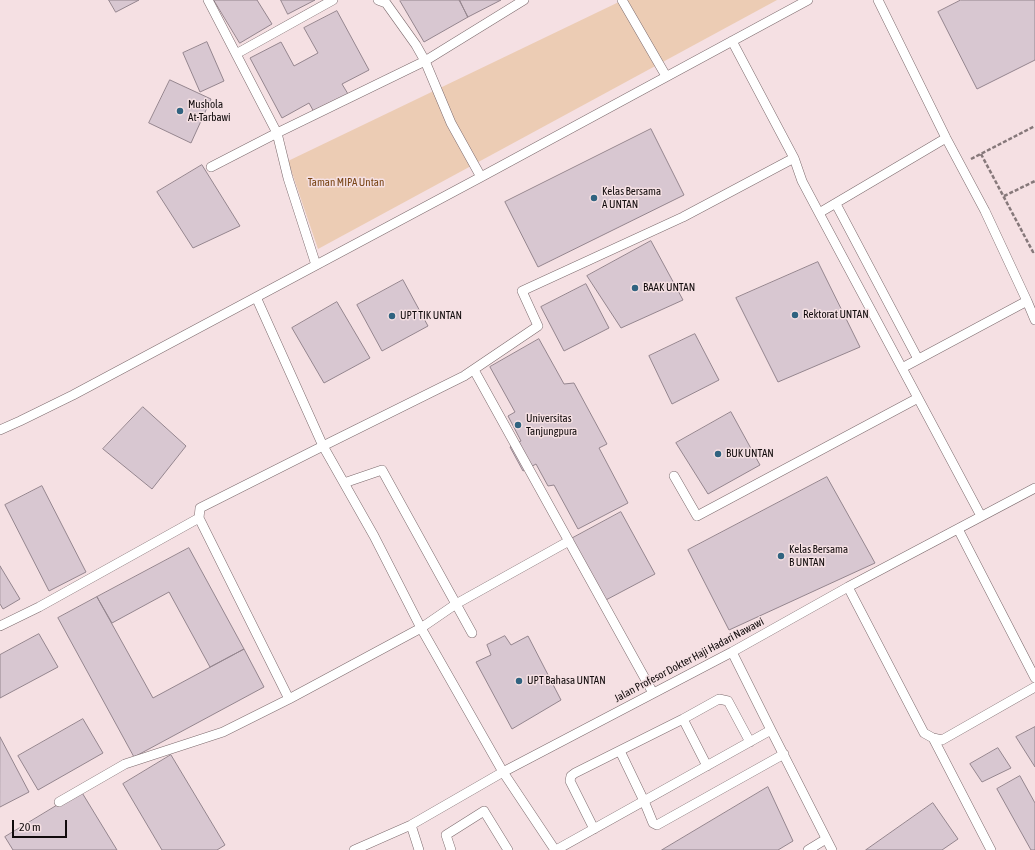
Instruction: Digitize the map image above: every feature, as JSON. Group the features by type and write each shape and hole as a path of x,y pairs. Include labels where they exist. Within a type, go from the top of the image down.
{"lane":[{"path":"208,0 277,133 282,160 316,265"},
{"path":"236,54 333,0"},
{"path":"378,0 386,3 416,45 425,61 451,123 481,177"},
{"path":"211,167 425,61 524,0"},
{"path":"622,0 666,76"},
{"path":"0,430 73,395 808,0"},
{"path":"878,0 946,138 985,211 1035,320"},
{"path":"732,41 794,158 802,181 819,214 981,516"},
{"path":"819,214 946,138"},
{"path":"289,699 199,518 200,508 474,370 538,326 522,291 683,217 794,158"},
{"path":"836,204 918,359"},
{"path":"256,297 323,446 374,536 421,628 503,772 555,850 771,730"},
{"path":"902,368 1027,301"},
{"path":"474,370 653,693"},
{"path":"674,476 697,516 918,398"},
{"path":"344,483 382,470 472,633"},
{"name":"Jalan Profesor Dokter Haji Hadari Nawawi","path":"354,850 411,825 503,772 732,652 848,587 1035,488"},
{"path":"0,626 39,607 199,518"},
{"path":"958,529 1035,678"},
{"path":"59,802 125,764 223,732 289,699 421,628 456,604 569,541"},
{"path":"848,587 924,732 933,738 942,740 1035,687"},
{"path":"732,652 832,850"},
{"path":"594,829 570,780 571,776 575,773 683,719 719,699 728,701 750,742"},
{"path":"683,719 707,766"},
{"path":"933,738 991,850"},
{"path":"620,751 653,823 658,825 784,754"},
{"path":"451,850 446,835 484,811 508,850"},
{"path":"411,825 419,850"},
{"path":"808,850 826,839"}],"path":[{"path":"960,164 1035,126"},
{"path":"981,154 1033,252 1035,251"},
{"path":"1004,196 1035,180"}],"green space":[{"name":"Taman MIPA Untan","path":"623,0 777,0 318,249 288,161"}],"building":[{"path":"109,0 139,0 116,12"},
{"path":"214,0 257,0 272,24 240,43"},
{"path":"281,0 315,0 288,14"},
{"path":"459,0 468,17 424,42 400,1"},
{"path":"460,0 501,0 468,17"},
{"path":"961,0 1035,0 1035,60 977,89 938,12"},
{"path":"337,11 369,70 342,84 348,94 314,112 309,103 282,118 250,58 281,42 294,66 318,53 304,28"},
{"path":"207,42 224,81 200,92 183,53"},
{"name":"Mushola At-Tarbawi","path":"170,80 211,99 191,143 149,123"},
{"name":"Kelas Bersama A UNTAN","path":"651,129 684,195 538,267 505,202"},
{"path":"202,165 240,226 193,248 157,192"},
{"name":"BAAK UNTAN","path":"651,241 683,300 621,328 587,276"},
{"name":"Rektorat UNTAN","path":"818,262 860,347 778,382 736,298"},
{"name":"UPT TIK UNTAN","path":"403,280 428,326 382,351 357,305"},
{"path":"586,284 609,328 564,351 541,307"},
{"path":"337,302 370,358 324,383 292,328"},
{"path":"695,334 719,380 672,404 649,356"},
{"path":"539,339 564,384 574,383 607,444 599,448 628,503 578,529 554,485 548,486 536,464 523,471 510,447 521,441 508,416 515,412 490,367"},
{"path":"143,407 186,446 152,489 103,449"},
{"name":"BUK UNTAN","path":"731,412 760,465 708,494 676,443"},
{"name":"Kelas Bersama B UNTAN","path":"827,477 875,563 729,630 688,550"},
{"path":"42,486 86,572 49,591 5,505"},
{"path":"621,512 655,574 604,601 571,539"},
{"path":"189,548 244,649 210,667 169,592 112,623 97,597"},
{"path":"0,566 20,599 3,609 0,604"},
{"path":"97,597 153,698 244,649 264,687 134,757 58,618"},
{"path":"39,634 58,667 0,698 0,655"},
{"name":"UPT Bahasa UNTAN","path":"505,636 511,645 528,636 561,700 512,729 476,662 491,655 487,645"},
{"path":"83,719 103,753 38,790 18,756"},
{"path":"1035,727 1035,767 1016,737"},
{"path":"0,737 29,792 0,807"},
{"path":"998,748 1011,768 982,782 970,764"},
{"path":"171,755 225,845 217,850 162,850 123,784"},
{"path":"1020,776 1035,803 1035,850 1031,850 997,789"},
{"path":"768,787 793,841 778,850 662,850"},
{"path":"81,791 117,850 13,850 5,837"},
{"path":"933,803 958,839 942,850 866,850"}],"place":[{"name":"Mushola At-Tarbawi","path":"180,111"},
{"name":"Kelas Bersama A UNTAN","path":"594,198"},
{"name":"BAAK UNTAN","path":"635,288"},
{"name":"Rektorat UNTAN","path":"795,315"},
{"name":"UPT TIK UNTAN","path":"392,316"},
{"name":"Universitas Tanjungpura","path":"518,425"},
{"name":"BUK UNTAN","path":"718,454"},
{"name":"Kelas Bersama B UNTAN","path":"781,556"},
{"name":"UPT Bahasa UNTAN","path":"519,681"}]}
